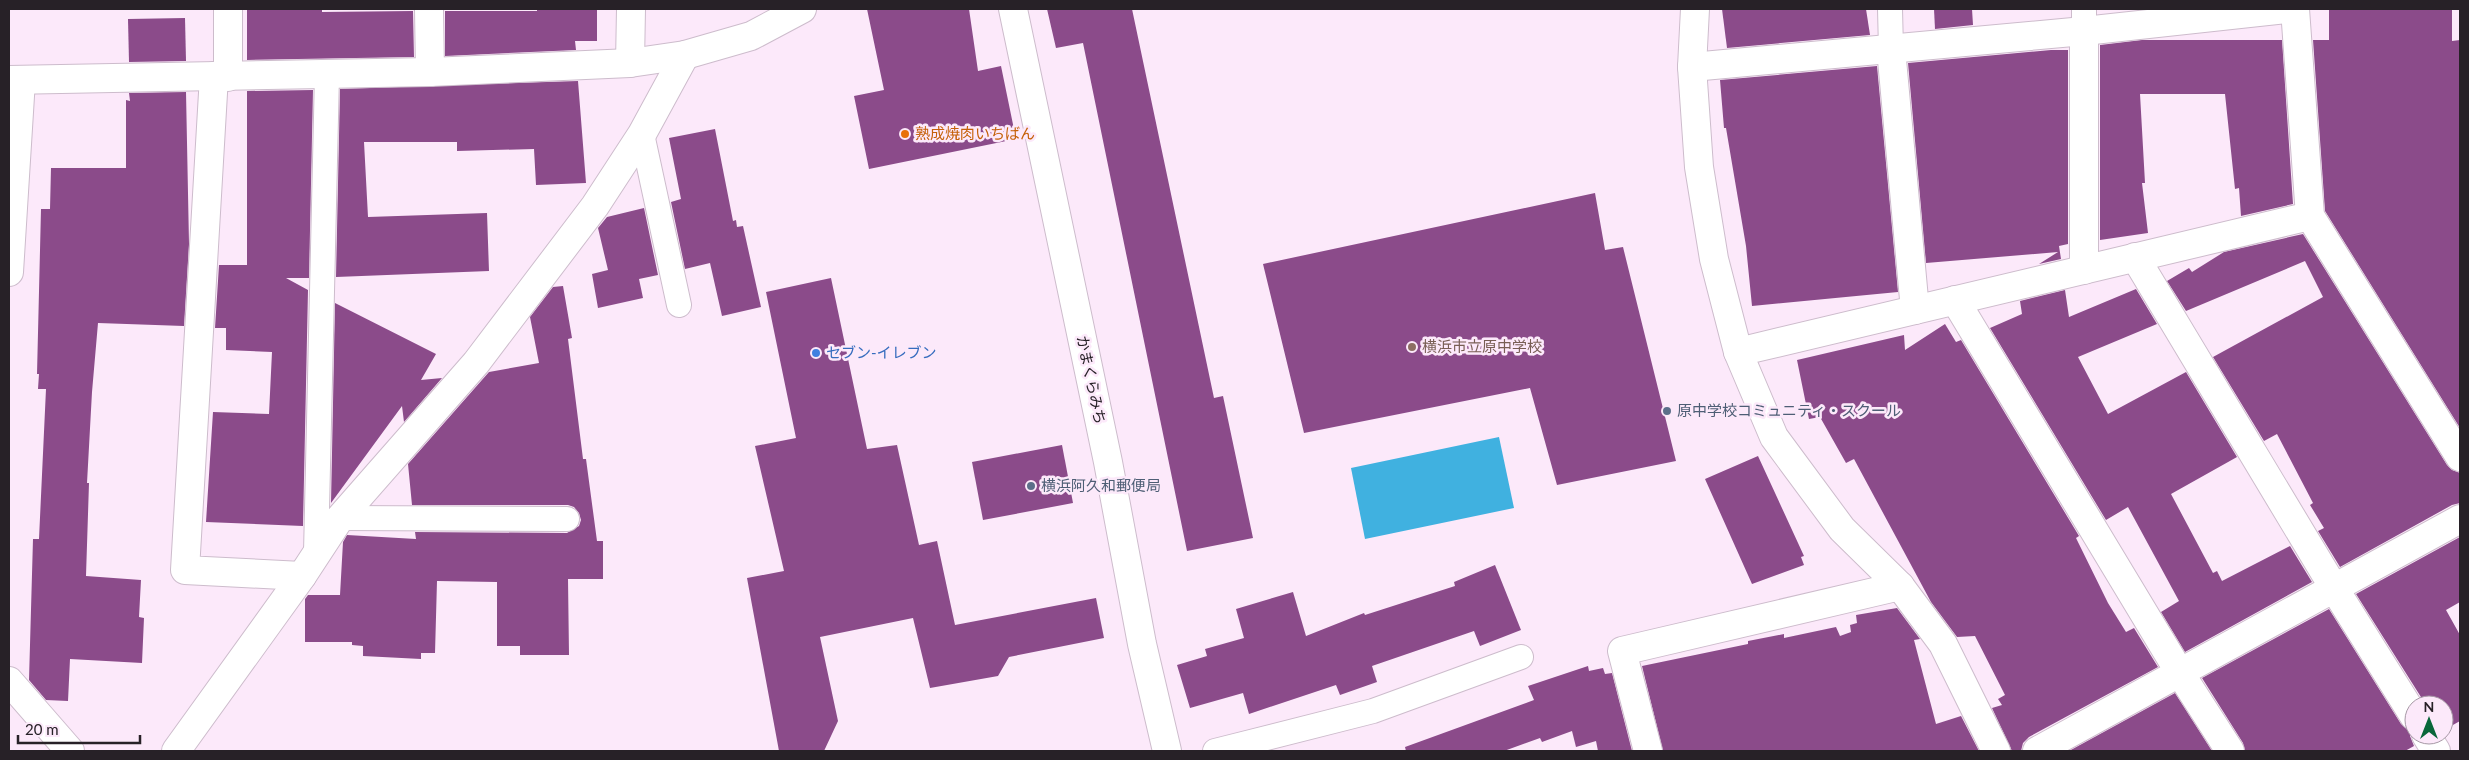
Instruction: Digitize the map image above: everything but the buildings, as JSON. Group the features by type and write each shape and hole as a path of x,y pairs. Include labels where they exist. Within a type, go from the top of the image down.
{"street":[{"path":"228,9 221,76 185,570 309,565"},
{"path":"429,9 430,72"},
{"path":"630,63 631,9"},
{"path":"9,272 15,80 430,72 630,63 685,55 751,36 802,9"},
{"name":"かまくらみち","path":"1013,9 1108,462 1142,644 1167,751"},
{"path":"1695,9 1692,67 1699,168 1714,260 1738,352 1774,437 1842,529 1900,586 1943,644 1996,751"},
{"path":"1692,67 1891,49 2084,20 2286,9"},
{"path":"2295,9 2310,216 2460,457"},
{"path":"2084,20 2084,270"},
{"path":"1891,49 1915,310"},
{"path":"176,751 309,565 340,518 476,363 595,206 642,134 685,55"},
{"path":"1738,352 2310,216"},
{"path":"2135,258 2334,588 2404,700"},
{"path":"1955,300 2180,673 2230,751"},
{"path":"2037,751 2460,519"},
{"path":"1648,751 1622,650 1900,586"},
{"path":"9,680 70,751"}],"lane":[{"path":"1890,9 1891,49"},
{"path":"309,565 327,74"},
{"path":"642,134 679,306"},
{"path":"340,518 567,519"},
{"path":"1215,751 1373,711 1521,657"}],"water":[{"path":"1499,437 1514,508 1365,539 1351,468"}],"place":[{"name":"熟成焼肉いちばん","path":"905,134"},
{"name":"横浜市立原中学校","path":"1412,347"},
{"name":"セブン-イレブン","path":"816,353"},
{"name":"原中学校コミュニティ・スクール","path":"1667,411"},
{"name":"横浜阿久和郵便局","path":"1031,486"}]}
